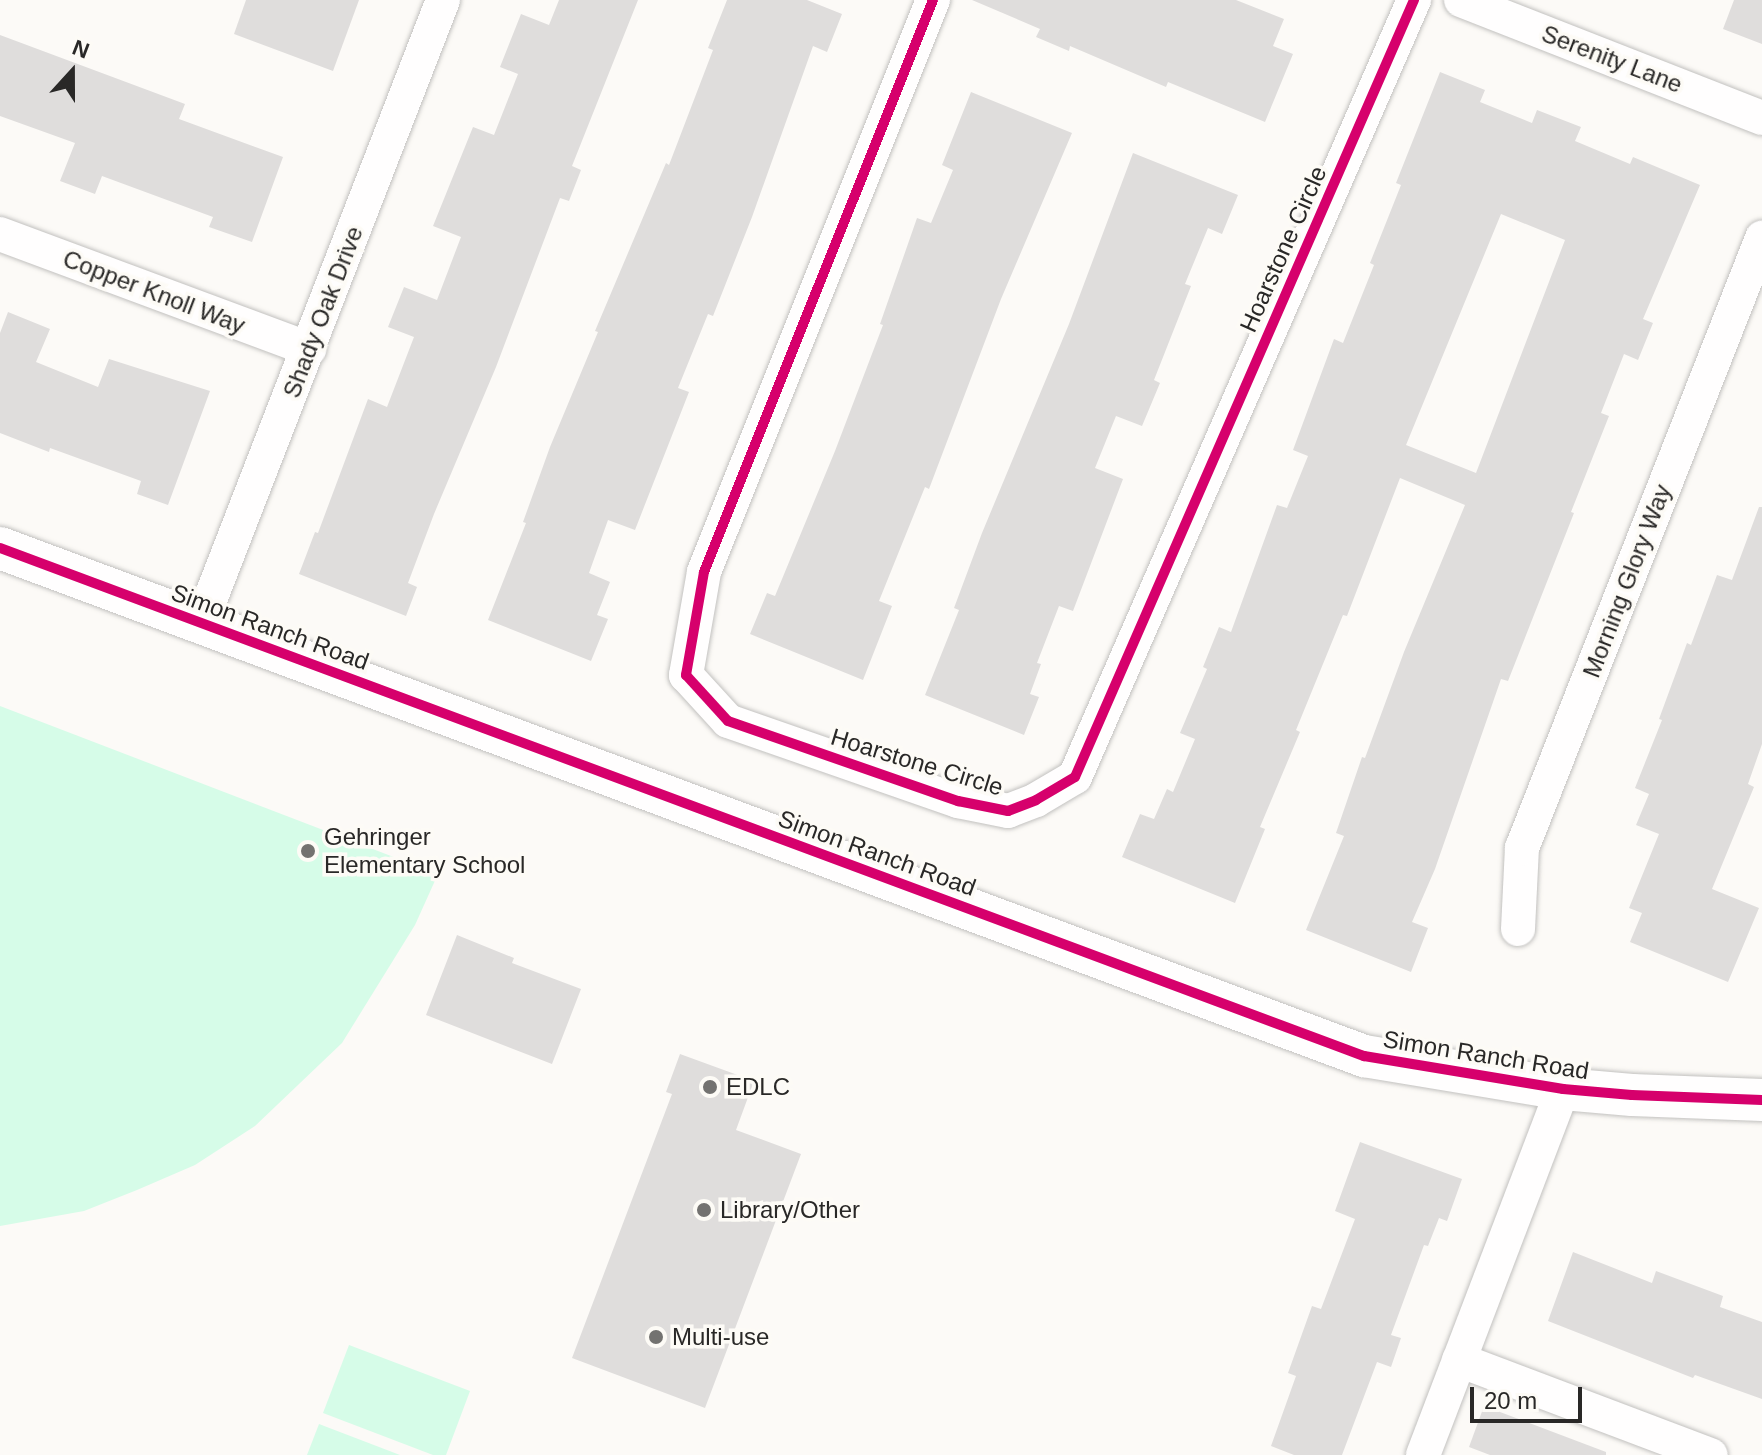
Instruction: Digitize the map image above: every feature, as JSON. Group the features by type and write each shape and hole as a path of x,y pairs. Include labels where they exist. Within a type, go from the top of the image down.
{"street":[{"name":"Shady Oak Drive","path":"201,623 443,0"},
{"name":"Hoarstone Circle","path":"933,0 704,572 686,675 728,721 958,801 1008,811 1036,800 1075,777 1414,0"},
{"name":"Serenity Lane","path":"1461,0 1762,118"},
{"name":"Copper Knoll Way","path":"0,234 309,349"},
{"name":"Morning Glory Way","path":"1518,929 1522,848 1762,238"},
{"name":"Simon Ranch Road","path":"0,548 1364,1056 1563,1089 1762,1100"},
{"path":"1423,1455 1563,1089"},
{"path":"1459,1360 1711,1455"}],"green space":[{"path":"0,706 438,874 415,925 342,1043 255,1126 195,1165 84,1211 0,1226"},
{"path":"349,1345 470,1391 446,1455 433,1455 323,1413"},
{"path":"319,1424 400,1455 307,1455"}],"building":[{"path":"246,0 359,0 333,71 234,34"},
{"path":"559,0 638,0 572,166 581,170 569,201 560,198 496,367 408,583 417,587 406,616 299,574 315,532 318,533 368,399 387,407 414,337 388,327 404,287 437,300 461,237 433,226 473,127 494,135 518,74 500,67 521,14 549,25"},
{"path":"727,0 807,0 842,14 827,52 813,46 713,316 708,314 678,388 689,392 635,530 608,520 589,573 610,582 597,615 608,619 591,661 488,620 526,523 523,522 550,447 598,332 595,331 666,163 669,165 713,50 708,48"},
{"path":"972,0 1236,0 1284,19 1273,46 1293,54 1265,122 1168,82 1166,87 1070,46 1069,51 1036,37 1040,29"},
{"path":"1734,0 1762,0 1762,44 1723,29"},
{"path":"0,35 185,104 179,119 283,157 252,242 209,227 213,217 102,176 95,194 60,181 75,143 0,116"},
{"path":"1440,72 1485,90 1480,102 1532,123 1537,110 1581,127 1575,141 1630,164 1633,157 1700,185 1643,319 1653,323 1638,360 1624,354 1601,413 1609,416 1571,512 1574,513 1508,681 1501,679 1435,869 1412,922 1428,928 1411,972 1306,930 1344,836 1336,833 1362,757 1365,758 1404,652 1465,505 1400,478 1347,616 1343,615 1296,730 1300,732 1260,827 1265,829 1235,903 1122,857 1140,814 1154,819 1167,789 1173,792 1195,739 1180,733 1207,669 1203,667 1219,627 1231,632 1277,505 1287,508 1308,456 1293,450 1334,339 1343,343 1374,265 1370,263 1401,185 1396,183","holes":["1501,214 1565,240 1476,473 1406,445"]},
{"path":"971,92 1072,133 1001,299 929,489 925,487 879,601 892,606 863,680 750,634 767,593 775,596 835,451 883,325 880,324 917,218 931,223 953,170 942,165"},
{"path":"1133,153 1238,195 1222,234 1208,228 1185,284 1191,286 1154,380 1160,383 1142,426 1116,416 1095,468 1123,479 1073,611 1059,606 1037,663 1041,664 1030,694 1039,697 1024,735 925,695 959,610 954,608 982,533 1069,324"},
{"path":"8,312 50,329 36,362 98,387 109,359 210,391 168,505 137,494 141,481 0,433 0,333"},
{"path":"1759,507 1762,507 1762,744 1748,784 1754,787 1712,889 1759,908 1728,982 1630,942 1642,913 1629,908 1659,834 1636,825 1649,794 1635,788 1662,720 1659,719 1687,643 1691,645 1717,575 1732,580"},
{"path":"457,935 514,958 512,963 581,989 552,1064 426,1015"},
{"path":"680,1054 754,1081 736,1130 801,1154 705,1408 572,1358 672,1094 666,1092"},
{"path":"1360,1142 1462,1179 1447,1221 1439,1218 1428,1246 1424,1245 1391,1335 1401,1338 1391,1367 1377,1362 1342,1455 1294,1455 1271,1446 1296,1376 1288,1373 1312,1306 1321,1309 1355,1219 1335,1211"},
{"path":"1573,1252 1652,1283 1656,1271 1723,1296 1720,1307 1762,1322 1762,1399 1695,1375 1693,1378 1548,1321"},
{"path":"1484,1406 1606,1452 1606,1455 1490,1455 1469,1447"}],"cycle path":[{"path":"933,0 704,572 686,675 728,721 958,801 1008,811 1036,800 1075,777 1414,0"},
{"path":"0,548 1364,1056 1563,1089 1762,1100"}],"place":[{"name":"Gehringer Elementary School","path":"308,851"},
{"name":"EDLC","path":"710,1087"},
{"name":"Library/Other","path":"704,1210"},
{"name":"Multi-use","path":"656,1337"}]}
